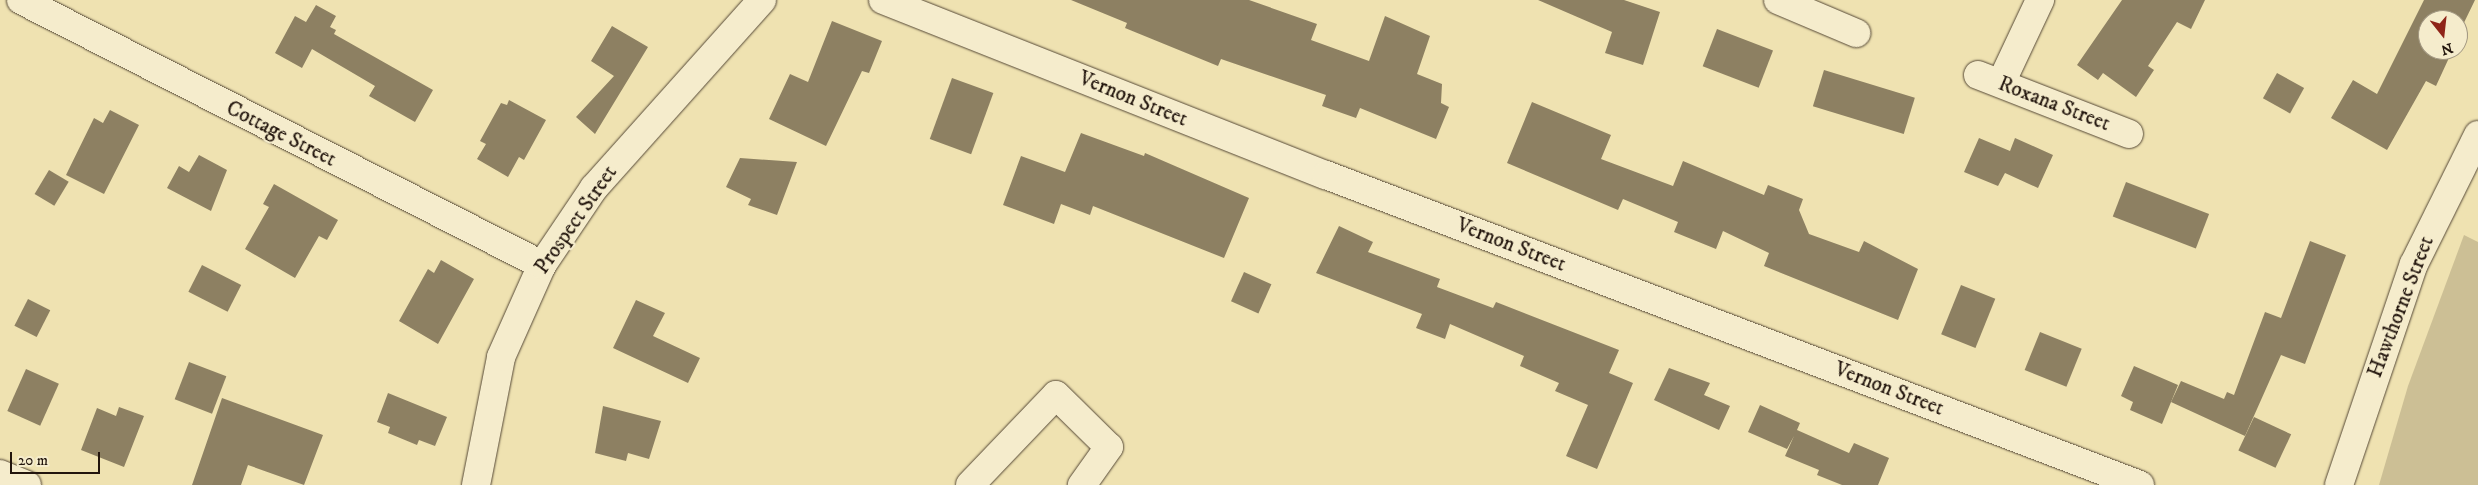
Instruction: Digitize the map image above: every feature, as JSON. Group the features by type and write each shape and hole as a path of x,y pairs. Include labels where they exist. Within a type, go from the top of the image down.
{"street":[{"name":"Cottage Street","path":"21,0 542,265"},
{"name":"Prospect Street","path":"476,485 501,357 542,265 594,188 762,0"},
{"name":"Vernon Street","path":"883,0 1326,175 2140,485"},
{"path":"1778,0 1856,33"},
{"name":"Roxana Street","path":"2040,0 1990,79 2130,134"},
{"name":"Hawthorne Street","path":"2339,485 2414,264 2478,135"},
{"path":"970,485 1056,395 1109,447 1088,483"},
{"path":"0,474 27,485"}],"shaded area":[{"path":"2464,235 2478,242 2478,485 2379,485 2408,386"}],"building":[{"path":"1071,0 1249,0 1317,24 1311,40 1369,61 1385,16 1430,36 1417,74 1442,84 1441,103 1449,107 1436,139 1360,108 1356,118 1322,106 1326,95 1221,59 1218,66 1125,28 1127,23"},
{"path":"1538,0 1624,0 1660,12 1643,65 1605,53 1612,32"},
{"path":"2122,0 2205,0 2191,29 2177,22 2148,66 2154,70 2136,97 2103,73 2098,80 2077,65"},
{"path":"2424,0 2475,0 2468,14 2468,10 2419,10"},
{"path":"316,5 336,16 330,27 336,30 334,34 433,90 415,122 369,96 375,86 312,49 302,68 275,53 295,16 306,22"},
{"path":"2418,12 2418,60 2448,60 2436,86 2426,81 2387,150 2331,118 2353,80 2377,94"},
{"path":"832,21 882,41 869,73 862,71 826,146 769,119 790,74 808,82"},
{"path":"612,26 648,47 595,134 576,117 614,76 591,61"},
{"path":"1717,29 1773,51 1759,88 1703,66"},
{"path":"1824,70 1915,98 1904,134 1813,106"},
{"path":"2277,73 2304,88 2290,113 2263,98"},
{"path":"952,78 993,93 971,154 930,139"},
{"path":"509,100 546,120 524,160 519,157 508,177 477,159 486,144 480,141 501,103 507,105"},
{"path":"1532,102 1611,135 1601,159 1673,186 1683,161 1764,195 1768,185 1803,199 1799,210 1809,234 1859,252 1864,241 1918,269 1898,320 1764,266 1769,253 1723,231 1716,249 1674,232 1678,222 1623,199 1618,210 1507,163"},
{"path":"110,110 139,125 104,194 66,175 94,118 103,123"},
{"path":"1081,133 1144,156 1145,153 1249,198 1224,258 1093,206 1090,215 1061,204 1054,224 1003,205 1021,156 1065,172"},
{"path":"1979,138 2010,151 2015,138 2053,155 2038,188 2005,173 1998,186 1964,172"},
{"path":"199,155 227,170 211,211 167,188 179,166 189,172"},
{"path":"740,158 797,162 777,215 748,205 751,199 726,187"},
{"path":"49,170 69,182 54,206 35,194"},
{"path":"2126,182 2209,214 2196,248 2113,217"},
{"path":"274,184 338,220 327,240 319,236 295,278 245,249 269,207 263,204"},
{"path":"1339,226 1373,242 1368,252 1440,279 1437,287 1493,308 1496,302 1619,350 1609,373 1633,383 1597,469 1566,456 1588,405 1555,391 1559,383 1520,366 1524,356 1450,324 1445,339 1416,328 1422,314 1316,273"},
{"path":"2310,241 2346,255 2305,364 2281,355 2245,436 2171,402 2181,381 2224,399 2227,392 2234,395 2265,312 2281,318"},
{"path":"441,260 474,279 438,344 399,321 428,269 434,273"},
{"path":"202,265 241,285 228,312 188,292"},
{"path":"1244,272 1271,284 1258,313 1231,301"},
{"path":"1961,285 1995,299 1975,348 1941,334"},
{"path":"28,299 50,310 37,337 14,326"},
{"path":"636,300 665,313 653,336 700,358 688,383 613,348"},
{"path":"2040,332 2082,349 2066,387 2025,370"},
{"path":"189,362 226,376 212,414 175,399"},
{"path":"2134,366 2178,385 2162,424 2130,410 2133,402 2121,396"},
{"path":"1669,368 1710,383 1704,395 1730,406 1719,430 1654,400"},
{"path":"26,369 59,384 40,426 7,411"},
{"path":"388,393 447,417 435,446 419,440 417,445 388,433 390,427 377,422"},
{"path":"222,398 323,435 304,485 248,465 241,485 192,485"},
{"path":"1760,405 1800,423 1797,430 1849,453 1854,443 1889,458 1878,485 1842,485 1817,475 1819,470 1785,456 1794,436 1787,449 1748,432"},
{"path":"603,406 661,421 649,459 628,453 626,461 595,453"},
{"path":"119,407 144,416 124,467 81,450 97,408 116,416"},
{"path":"2254,417 2291,434 2276,468 2238,451"}]}
